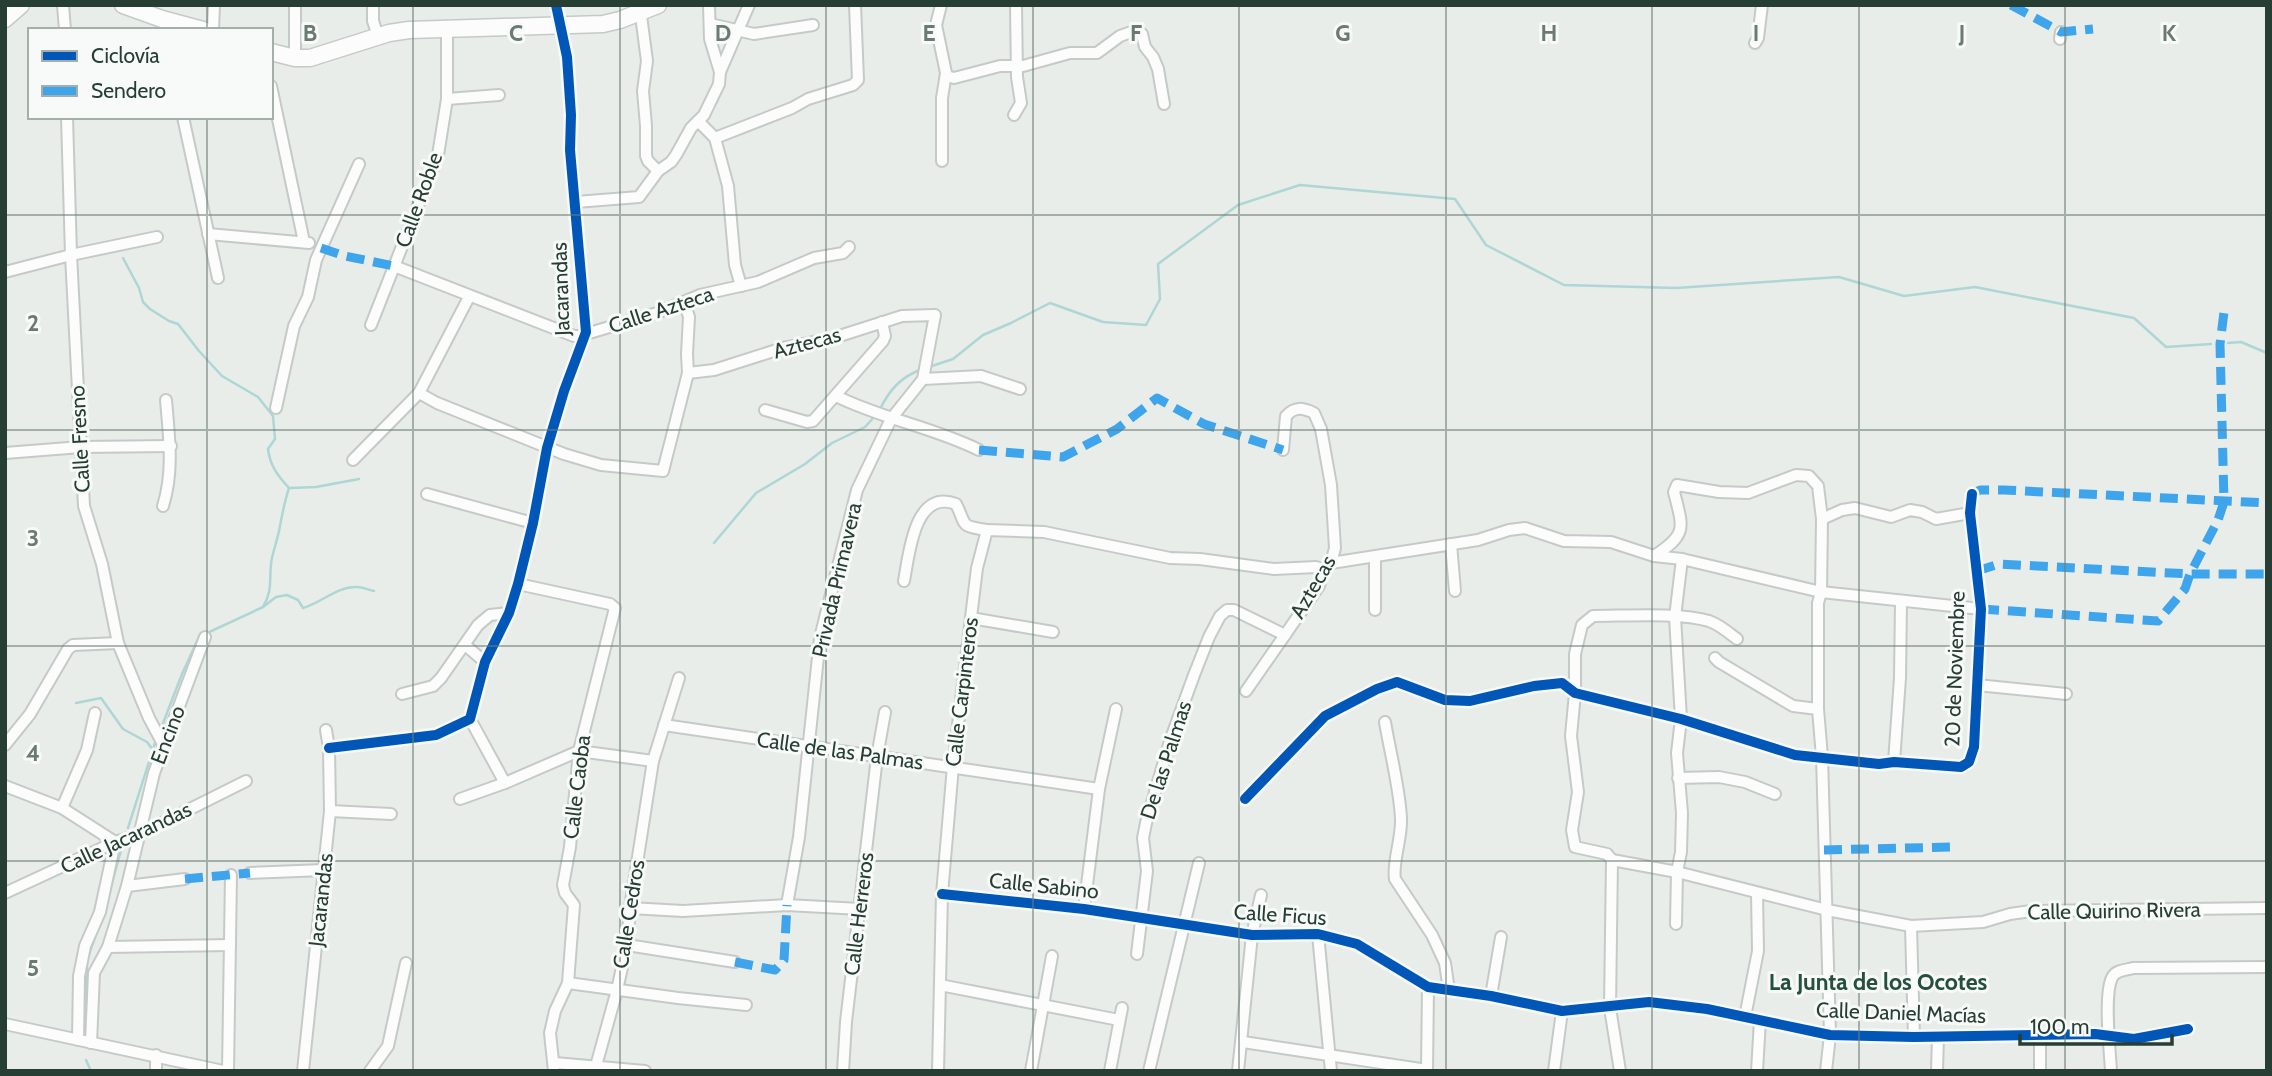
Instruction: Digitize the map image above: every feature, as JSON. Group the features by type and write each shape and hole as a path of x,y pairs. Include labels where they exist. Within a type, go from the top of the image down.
{"street":[{"path":"5,19 22,5"},
{"path":"63,5 65,28"},
{"path":"122,5 163,25 187,28"},
{"path":"213,28 214,5"},
{"path":"295,5 295,58"},
{"path":"373,5 373,20 378,36"},
{"name":"Jacarandas","path":"518,584 547,448 585,335 570,150 571,115 567,57 556,5"},
{"path":"273,52 295,58 317,57 378,36 409,30 611,22 640,9 658,5"},
{"path":"709,5 711,44 720,72"},
{"path":"576,202 636,198 642,194 658,171 671,162 691,128 704,116 719,84 720,72 737,29 749,5"},
{"path":"715,138 792,108 808,99 853,85 858,80 855,5"},
{"path":"941,5 936,24 946,76 942,98 942,161"},
{"path":"1014,115 1021,103 1017,83 1016,5"},
{"path":"1755,43 1762,5"},
{"path":"640,9 647,61 643,91 646,156 658,171"},
{"path":"710,23 758,34 813,25"},
{"name":"Calle Roble","path":"371,325 438,155 447,99 447,29"},
{"path":"946,76 954,78 1070,53 1097,53 1120,36 1137,30 1142,34 1145,47 1156,63 1164,104"},
{"path":"273,95 304,242"},
{"path":"447,99 499,95"},
{"name":"Calle Fresno","path":"67,119 84,506 103,564 118,643 149,718 164,746"},
{"path":"183,119 218,278"},
{"path":"698,121 715,138 728,186 734,265 741,286"},
{"path":"276,408 294,326 308,297 316,260 359,164"},
{"path":"208,234 304,242 321,248"},
{"path":"5,272 157,237"},
{"name":"Calle Azteca","path":"394,266 574,336 652,315 705,294 787,271 814,258 838,255 849,247"},
{"path":"353,460 419,393 470,297"},
{"path":"419,393 547,448 601,465 663,471 688,373 689,317 684,302"},
{"name":"Aztecas","path":"688,373 714,370 902,316 935,315 923,379"},
{"path":"765,410 811,422 883,341 885,336 882,322"},
{"path":"923,379 981,376 1020,388"},
{"name":"Privada Primavera","path":"787,905 799,838 820,638 857,490 891,419 923,379"},
{"path":"836,396 891,419 940,433 979,450"},
{"path":"163,506 169,486 171,446 166,400"},
{"name":"Aztecas","path":"1246,691 1319,586 1335,548 1331,485 1321,429 1314,413 1305,408 1296,408 1286,416 1283,450"},
{"path":"5,453 81,447 171,446"},
{"path":"1654,556 1670,546 1680,533 1681,519 1674,492 1677,485 1719,492 1748,493 1796,475 1809,477 1818,486 1822,519 1821,592 1818,603 1818,709 1822,757 1830,1035 1826,1071"},
{"path":"427,494 533,523"},
{"name":"20 de Noviembre","path":"1894,762 1961,767 1969,762 1975,747 1981,609 1970,513 1972,494"},
{"path":"904,581 915,525 933,504 940,500 956,504 961,522 965,526 987,530"},
{"path":"1822,519 1842,510 1855,508 1891,517 1910,510 1936,519 1970,513"},
{"name":"20 de Noviembre","path":"987,530 1044,532 1170,558 1200,559 1274,569 1328,566 1478,540 1525,528 1564,541 1611,542 1654,556 1682,559 1821,592 1981,609"},
{"name":"Calle Carpinteros","path":"938,1071 942,894 953,766 977,568 987,530"},
{"path":"1451,544 1455,591"},
{"path":"1374,557 1375,610"},
{"path":"1676,924 1682,813 1676,753 1681,719 1675,617 1682,559"},
{"path":"505,783 470,719 485,663 509,613 518,584"},
{"name":"Calle Caoba","path":"518,584 610,604 615,608 579,751 563,885 565,893 575,905 568,983"},
{"path":"1245,799 1325,716 1377,689 1397,682 1445,700 1470,701 1534,686 1562,683 1575,693 1681,719 1781,751 1879,764 1894,762 1900,678 1901,601"},
{"name":"De las Palmas","path":"1137,954 1147,871 1143,838 1146,823 1170,741 1209,637 1220,616 1227,610 1234,610 1285,635"},
{"path":"402,694 433,686 478,625 490,615 509,613"},
{"path":"1575,693 1575,654 1582,625 1593,616 1675,617 1708,621 1725,628 1737,639"},
{"path":"971,618 1053,632"},
{"name":"Encino","path":"91,1043 93,973 108,947 127,886 154,773 205,637"},
{"path":"5,745 30,714 72,645 118,643"},
{"path":"465,645 485,663"},
{"path":"1715,657 1719,662 1793,706 1818,709"},
{"name":"Calle Cedros","path":"597,1068 627,944 653,761 679,678"},
{"path":"1977,685 2066,694"},
{"name":"Calle Quirino Rivera","path":"1575,693 1570,736 1578,792 1572,830 1575,846 1607,854 1612,860 1677,872 1826,910 1911,926 1983,922 2031,911 2267,908"},
{"path":"1084,909 1099,789 1116,709"},
{"name":"Calle Herreros","path":"843,1071 846,1022 877,757 885,712"},
{"path":"62,808 87,750 95,713"},
{"path":"330,748 436,735 470,719"},
{"path":"1385,722 1401,820 1395,879 1432,935 1445,963 1449,990"},
{"name":"Calle de las Palmas","path":"664,726 1099,789"},
{"name":"Jacarandas","path":"303,1071 330,811 330,748 326,730"},
{"path":"460,799 579,751 653,761"},
{"path":"1678,778 1719,777 1745,782 1775,794"},
{"name":"Calle Jacarandas","path":"5,893 115,842 138,835 246,781"},
{"path":"5,786 62,808 115,842 100,912 85,946 79,976 78,1040"},
{"path":"330,811 391,814"},
{"path":"1612,860 1610,1008 1620,1071"},
{"path":"1149,1071 1199,863"},
{"path":"250,873 324,870"},
{"path":"5,1024 225,1071 231,875"},
{"path":"127,886 186,879"},
{"path":"1745,1017 1758,951 1757,893"},
{"name":"Calle Sabino","path":"942,894 1084,909 1142,919"},
{"path":"1238,1071 1252,935 1261,895"},
{"path":"630,908 683,911 787,905 860,909"},
{"name":"Calle Ficus","path":"1142,919 1252,935 1318,934 1357,943 1428,987 1491,996 1562,1011 1610,1008"},
{"path":"1911,926 1914,1037"},
{"path":"1318,934 1331,1071"},
{"path":"1491,996 1501,937"},
{"path":"627,944 735,962"},
{"path":"108,947 230,946"},
{"path":"1031,1071 1052,956"},
{"path":"370,1071 388,1046 406,963"},
{"path":"2111,1071 2109,986 2118,971 2133,968 2267,967"},
{"path":"645,1071 555,1067 550,1033 555,1011 568,983 746,1005"},
{"path":"940,985 1119,1020"},
{"path":"1243,1042 1427,1070 1428,987"},
{"name":"Calle Daniel Macías","path":"1610,1008 1649,1002 1707,1009 1830,1035 1914,1037 2109,1032 2134,1039 2188,1029"},
{"path":"1110,1071 1122,1008"},
{"path":"1553,1071 1562,1011"},
{"path":"1757,1071 1760,1020"},
{"path":"2040,1035 2040,1071"},
{"path":"1937,1071 1938,1036"},
{"path":"156,1055 156,1071"}],"waterway":[{"path":"929,367 953,359 983,335 1050,303 1103,322 1146,325 1160,299 1158,264 1238,205 1300,185 1455,199 1486,245 1564,285 1676,288 1839,277 1904,296 1975,287 2134,318 2166,347 2211,344"},
{"path":"123,258 139,288 143,302 169,321 178,324 222,376 258,397 273,416 275,439 268,449 269,455 275,470 289,488 272,558 270,589 263,607"},
{"path":"2228,343 2241,342 2267,353"},
{"path":"880,409 897,384 922,369"},
{"path":"714,543 756,493 805,464 832,443 865,427 874,417"},
{"path":"290,488 316,487 359,479"},
{"path":"205,634 263,607 276,597 287,595 298,600 303,608 350,587 374,591"},
{"path":"160,731 199,637"},
{"path":"76,703 101,698 123,729 147,742 153,750"},
{"path":"128,828 155,743"},
{"path":"108,897 122,847"},
{"path":"88,957 95,937"},
{"path":"84,1031 87,963"},
{"path":"86,1060 91,1071"}],"marked path":[{"path":"2011,5 2061,32 2093,29"},
{"path":"321,248 394,266"},
{"path":"1981,609 2158,621 2185,589 2224,502 2220,344 2224,312"},
{"path":"979,450 1063,457 1117,429 1157,398 1204,424 1283,450"},
{"path":"1972,494 1980,490 2004,490 2267,503"},
{"path":"1977,571 1999,564 2190,574 2267,574"},
{"path":"1824,850 1950,847"},
{"path":"185,879 250,873"},
{"path":"735,962 775,970 784,960 787,905"}],"cycle path":[{"path":"329,748 436,735 470,719 485,662 509,613 518,584 547,448 586,332 570,150 571,115 567,57 556,5"},
{"path":"1245,799 1325,716 1377,689 1397,682 1445,700 1470,701 1534,686 1562,683 1575,693 1681,719 1795,755 1879,764 1894,762 1961,767 1969,762 1974,747 1981,609 1970,513 1972,494"},
{"path":"942,894 1084,909 1252,935 1318,934 1357,944 1428,987 1491,996 1562,1011 1649,1002 1707,1009 1830,1035 1914,1037 2095,1034 2134,1039 2188,1029"}],"district":[{"name":"La Junta de los Ocotes","path":"1878,982"}]}
